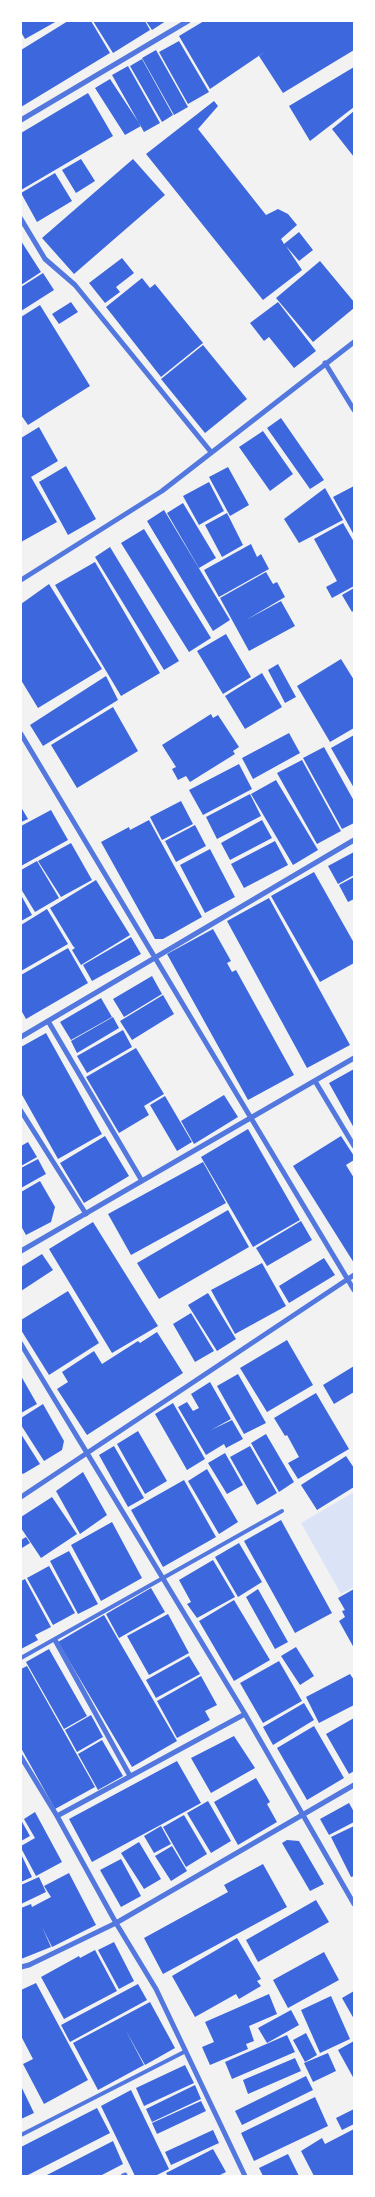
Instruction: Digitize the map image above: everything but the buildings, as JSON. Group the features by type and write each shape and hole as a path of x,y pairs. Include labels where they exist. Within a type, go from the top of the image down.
{"street":[{"path":"21,120 188,21"},
{"path":"21,219 45,259 74,286 211,452"},
{"path":"21,580 162,490 354,342"},
{"path":"325,363 354,410"},
{"path":"21,734 156,956 354,1290"},
{"path":"21,1037 354,840"},
{"path":"48,1021 142,1181"},
{"path":"21,1251 354,1058"},
{"path":"315,1081 354,1146"},
{"path":"21,1112 86,1214"},
{"path":"21,1497 354,1275"},
{"path":"21,1344 245,1714 354,1904"},
{"path":"55,1640 130,1776"},
{"path":"57,1816 245,1714"},
{"path":"21,1758 57,1816 116,1923 156,1989 187,2051 244,2176"},
{"path":"21,1967 30,1965 116,1923 354,1785"}],"lane":[{"path":"21,1658 282,1511"},
{"path":"21,2135 187,2051"}],"shaded area":[{"path":"354,1492 354,1587 341,1594 301,1523"}]}
